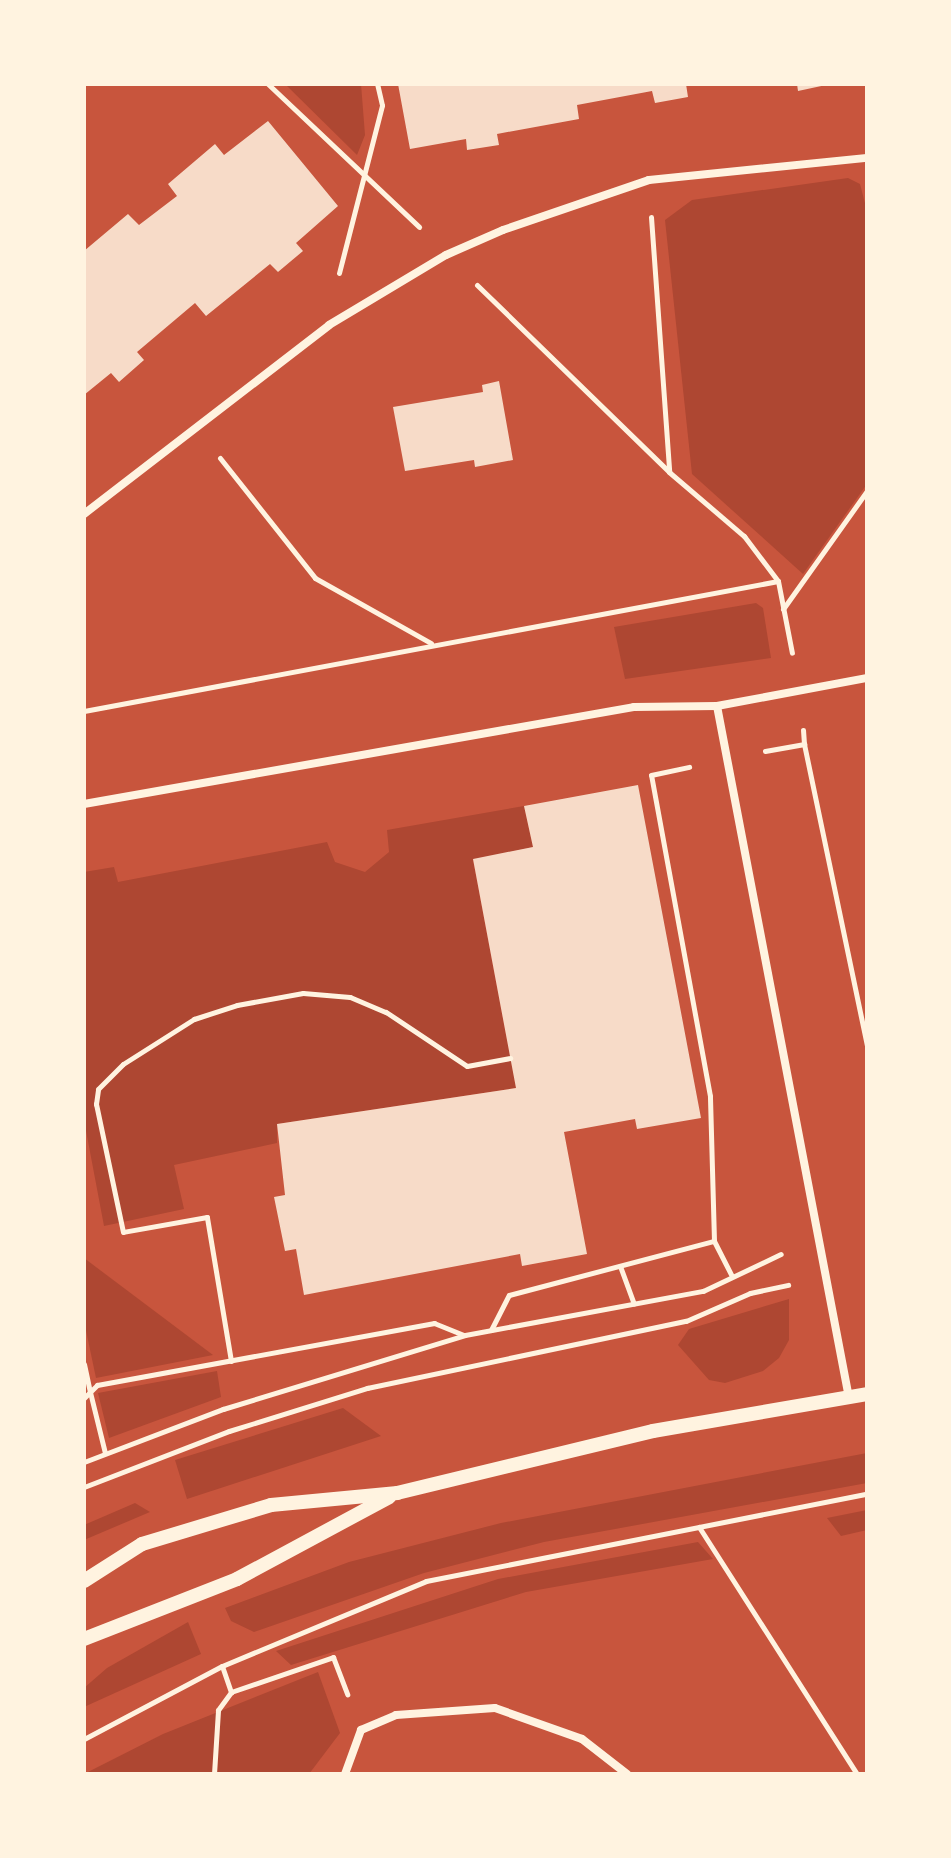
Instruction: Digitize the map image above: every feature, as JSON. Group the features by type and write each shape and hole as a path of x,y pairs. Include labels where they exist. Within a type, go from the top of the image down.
{"street":[{"path":"84,514 329,325 446,255 649,180 867,158"},
{"path":"84,804 634,707 717,706 867,678"},
{"path":"717,706 849,1398"},
{"path":"84,1581 142,1544 271,1505 397,1493 653,1431 867,1394"},
{"path":"84,1639 237,1579 397,1493"},
{"path":"345,1774 361,1730 396,1715 495,1708 582,1739 627,1774"}],"path":[{"path":"268,84 365,172 669,472 744,536 778,581 800,690 804,744 867,1046"},
{"path":"329,325 382,105 377,84"},
{"path":"649,180 669,472"},
{"path":"195,426 315,578 432,644"},
{"path":"783,609 867,491"},
{"path":"84,711 778,581"},
{"path":"731,1275 714,1241 710,1096 651,775 804,744"},
{"path":"231,1361 207,1217 123,1232 96,1104 98,1089 123,1064 194,1019 237,1005 303,993 350,997 386,1012 467,1066 510,1058"},
{"path":"491,1330 509,1295 714,1241"},
{"path":"84,1462 223,1409 465,1335 703,1291 731,1275 818,1241"},
{"path":"620,1266 634,1304"},
{"path":"84,1487 229,1431 367,1388 686,1321 750,1293 824,1277"},
{"path":"84,1398 97,1385 434,1323 465,1335"},
{"path":"84,1364 105,1453"},
{"path":"84,1739 222,1666 426,1581 867,1494"},
{"path":"699,1527 857,1774"},
{"path":"214,1774 218,1710 231,1692 333,1657 361,1730"},
{"path":"222,1666 231,1692"}],"shaded area":[{"path":"285,84 361,84 365,135 357,155"},
{"path":"848,178 860,184 867,211 867,484 803,574 692,474 665,220 692,200"},
{"path":"756,603 763,608 771,658 625,679 614,627"},
{"path":"524,806 533,847 473,860 516,1088 277,1124 277,1143 174,1165 184,1209 104,1226 84,1120 84,872 114,867 118,882 327,842 335,862 365,872 389,852 387,830"},
{"path":"84,1258 213,1355 96,1378 84,1321"},
{"path":"789,1299 789,1340 779,1358 763,1371 725,1383 709,1380 678,1345 689,1329"},
{"path":"217,1371 221,1397 109,1438 98,1393"},
{"path":"343,1408 381,1436 187,1499 175,1460"},
{"path":"867,1453 867,1483 544,1542 424,1573 254,1632 231,1621 225,1608 349,1562 501,1523"},
{"path":"135,1503 150,1512 84,1540 84,1525"},
{"path":"867,1510 867,1530 841,1536 827,1518"},
{"path":"698,1542 713,1559 526,1592 291,1665 276,1651 498,1579"},
{"path":"188,1622 201,1654 84,1707 84,1688 107,1668"},
{"path":"318,1672 340,1733 309,1774 84,1774 163,1734"}],"building":[{"path":"398,84 686,84 688,97 655,103 652,91 577,105 579,119 497,134 499,145 467,150 466,139 410,149"},
{"path":"797,84 826,84 826,85 798,91"},
{"path":"268,121 338,206 296,243 303,251 278,272 270,264 206,316 195,303 137,352 144,360 119,382 111,373 84,395 84,251 128,214 139,225 177,196 168,184 215,144 224,155"},
{"path":"499,381 513,460 475,467 474,460 405,471 393,407 483,392 482,385"},
{"path":"638,785 701,1118 637,1129 635,1119 564,1132 587,1254 522,1266 520,1254 304,1295 296,1249 285,1251 274,1197 285,1195 277,1124 516,1088 473,859 533,847 524,806"}]}
